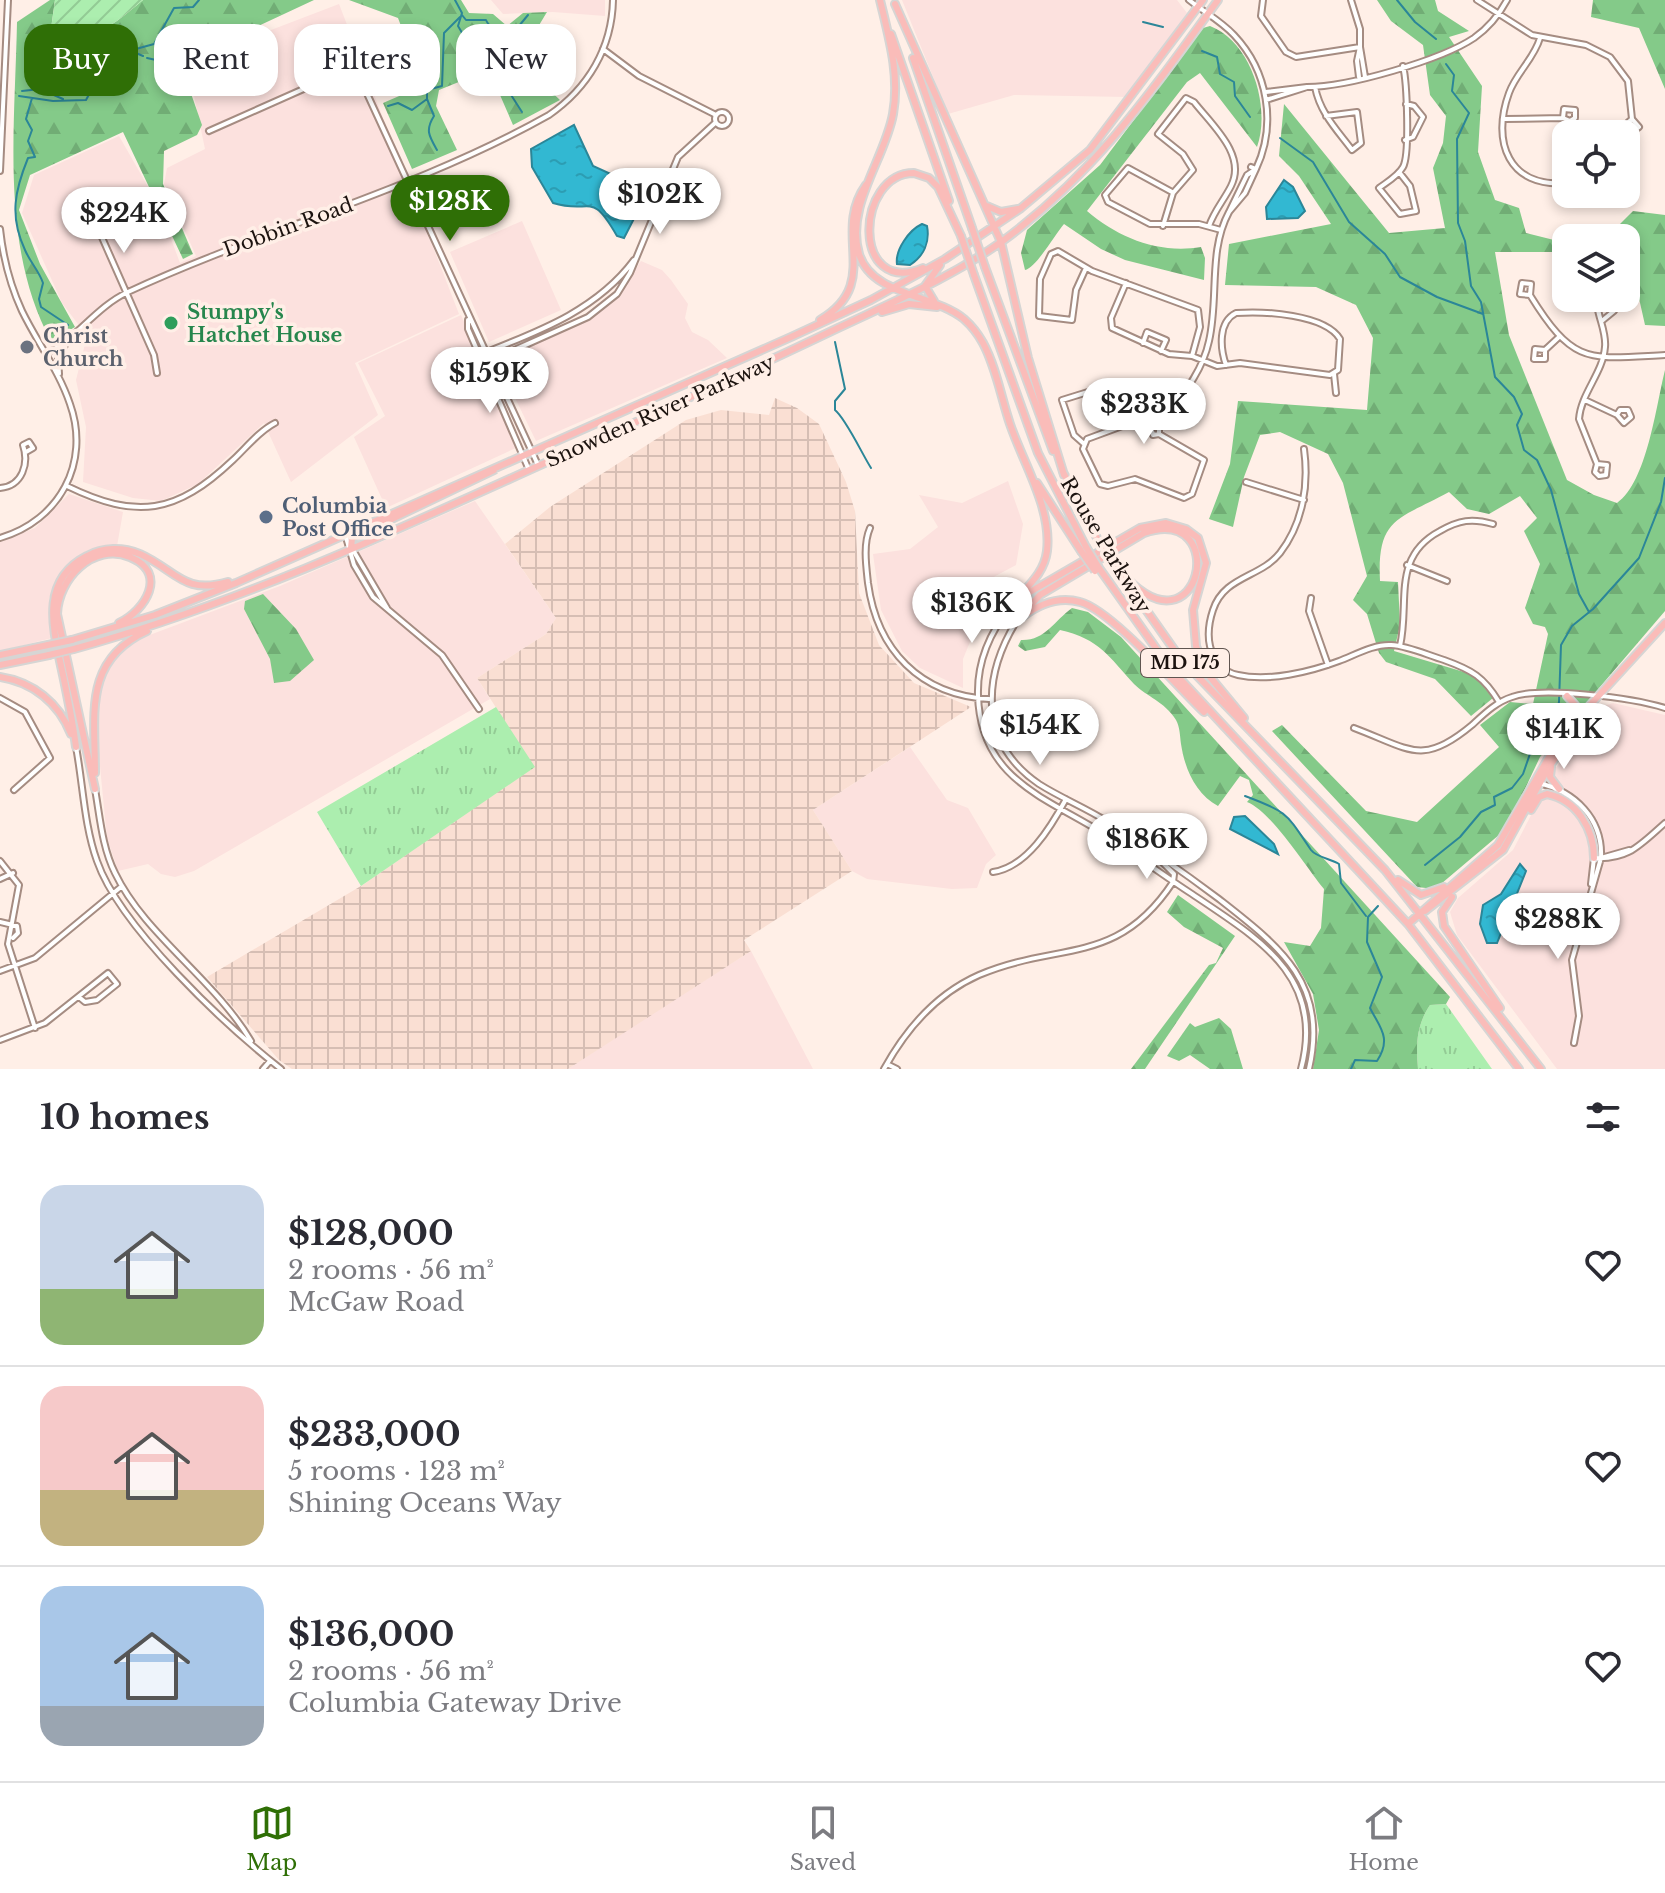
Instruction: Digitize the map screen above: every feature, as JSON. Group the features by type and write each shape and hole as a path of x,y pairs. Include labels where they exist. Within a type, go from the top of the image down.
{"main road":[{"path":"880,0 894,62 895,93 887,137 857,221 858,248 869,271 895,287 956,313 984,344 1042,511 1048,549 1041,571 1011,606"},
{"name":"Rouse Parkway","path":"880,0 1038,453 1084,549 1170,668 1408,924 1519,1069"},
{"name":"Snowden River Parkway","path":"0,655 94,634 189,602 791,337 895,287 996,227 1050,186 1106,132 1203,0"},
{"name":"Snowden River Parkway","path":"0,665 74,649 192,613 529,470 794,351 925,288 1013,233 1064,190 1115,140 1218,0"},
{"path":"894,2 996,227 1028,358 1064,475"},
{"name":"Rouse Parkway","path":"894,2 1028,388 1064,475 1098,540 1180,658 1274,753 1422,912 1541,1069"},
{"path":"945,259 905,273 890,271 877,260 870,242 871,224 874,206 886,184 903,173 929,178 941,193 961,236"},
{"path":"791,337 829,315 848,296 854,276 853,220 858,200 870,179"},
{"path":"1013,233 1048,198 1050,186"},
{"path":"985,204 1001,212 1021,208"},
{"path":"935,303 925,288 929,277 945,259"},
{"path":"794,351 896,306 923,304 956,313"},
{"path":"1022,455 1084,549"},
{"path":"351,548 352,538 483,477 504,462"},
{"path":"1011,606 1140,528 1166,523 1186,529 1198,538 1206,563 1192,619 1201,663 1214,683 1274,753"},
{"path":"1016,621 1040,595 1152,530 1171,530 1187,538 1198,554 1199,568 1185,593 1161,601 1139,592 1111,560"},
{"path":"76,747 51,615 56,588 68,569 92,553 117,549 142,555 178,580 197,586 218,585 264,571"},
{"path":"94,634 132,616 147,600 148,575 132,558 109,555 83,564 65,584 57,607 58,626 80,707 95,789"},
{"path":"1016,621 1051,602 1068,600 1092,606 1248,754"},
{"path":"95,789 95,695 101,673 126,642 192,613"},
{"path":"1521,1040 1442,920 1446,904 1504,837 1573,721 1665,623"},
{"path":"0,677 31,687 51,702 65,720 76,747"},
{"path":"1566,696 1576,706 1573,721"},
{"path":"1536,783 1597,696"},
{"path":"1552,763 1550,777 1559,789"},
{"path":"1408,924 1506,852 1536,800 1547,794 1564,801 1580,815 1592,836 1598,858"},
{"path":"1385,870 1421,895 1434,893 1469,877"}],"street":[{"path":"0,171 8,57 8,0"},
{"name":"Dobbin Road","path":"46,354 67,342 105,306 126,293 230,248 321,217 549,115 585,82 603,49 613,0"},
{"path":"1189,0 1242,44 1265,92 1266,138 1245,193 1229,212"},
{"path":"1263,0 1261,16 1290,55 1300,57 1360,47"},
{"path":"1351,0 1360,29 1362,78"},
{"path":"1477,0 1540,38 1591,47 1614,61 1630,88 1632,119"},
{"path":"1265,92 1362,78 1463,44 1499,14 1507,0"},
{"path":"1540,38 1510,91 1505,119 1507,153 1518,172 1539,183 1552,183"},
{"path":"603,49 639,76 716,115 723,113 729,119 724,126 715,123"},
{"path":"0,57 8,57"},
{"path":"1399,172 1410,186 1416,211 1400,214 1379,188 1399,172 1406,160 1403,66"},
{"path":"209,131 326,79 348,78 367,90 538,465"},
{"path":"1266,100 1307,87"},
{"path":"1315,87 1326,116 1352,150 1361,143 1357,112 1326,116"},
{"path":"1163,226 1173,193 1192,175 1193,167 1158,134 1181,102 1188,98 1231,149 1235,161 1234,179 1209,226"},
{"path":"1405,140 1413,137 1423,117 1414,106 1406,104"},
{"path":"483,364 599,310 626,281 678,157 715,123 716,115"},
{"path":"1505,119 1563,118"},
{"path":"1173,193 1128,168 1105,195 1108,202 1135,217 1163,226 1209,226 1221,230"},
{"path":"1159,434 1159,426 1203,361 1212,327 1221,230 1239,189 1254,168"},
{"path":"1239,189 1245,193"},
{"path":"99,219 100,233 154,355 157,373"},
{"path":"0,229 14,290 60,380 72,409 76,430 74,462 67,486 41,519 0,538"},
{"path":"1086,268 1077,285 1072,320 1039,316 1040,279 1053,251 1058,251 1086,268 1198,310 1200,327 1192,356"},
{"path":"479,355 593,302 637,255"},
{"path":"1126,283 1111,326 1116,332 1161,351 1203,361 1334,374"},
{"path":"1530,295 1559,337 1578,350 1604,358 1665,355"},
{"path":"1597,464 1580,423 1585,400 1604,358 1603,320 1600,312"},
{"path":"1603,320 1613,312"},
{"path":"1226,365 1222,337 1231,315 1298,316 1340,336 1338,367 1334,374 1336,393"},
{"path":"468,317 468,329 529,470"},
{"path":"1143,343 1147,332 1166,340 1161,351"},
{"path":"1545,350 1559,337"},
{"path":"60,380 58,358 67,342"},
{"path":"1126,424 1116,395 1108,389 1097,387 1062,400 1074,435 1083,443 1084,452 1102,486 1135,479 1187,497 1194,492 1204,460 1159,434 1152,434 1151,427"},
{"path":"1585,400 1617,415"},
{"path":"67,486 117,506 168,504 204,486 275,423"},
{"path":"1083,443 1126,424 1159,426"},
{"path":"1304,449 1304,500 1295,526 1279,554 1228,586 1216,599 1208,631 1211,649 1225,669 1242,676 1305,672 1376,647 1400,646 1475,672 1487,681 1499,702"},
{"path":"0,488 11,486 20,479 26,452"},
{"path":"1246,482 1304,500"},
{"path":"1400,646 1405,625 1402,585 1407,565 1422,543 1456,522 1475,519 1493,524"},
{"path":"870,528 866,542 869,591 889,646 910,670 931,685 978,699 990,699"},
{"path":"345,534 354,565 366,587 389,612 442,655 479,709"},
{"path":"1407,565 1447,581"},
{"path":"1311,598 1309,611 1328,665"},
{"path":"1011,606 985,650 979,670 978,699 983,728 1000,762 1024,788 1104,834 1258,939 1291,976 1305,1017 1301,1069"},
{"path":"1016,621 995,665 990,699 995,724 1016,763 1039,784 1150,851 1263,932 1288,959 1309,1001 1313,1042 1309,1069"},
{"path":"1354,728 1414,750 1431,751 1444,747 1499,702 1527,693 1597,696 1665,708"},
{"path":"0,698 25,712 50,758 14,790"},
{"path":"76,747 92,843 112,893 134,924 209,1006 281,1069"},
{"path":"1536,783 1559,789 1591,816 1601,844 1571,965 1579,1016 1574,1043"},
{"path":"95,789 104,841 122,886 227,1005 252,1043"},
{"path":"993,872 1005,869 1031,849 1066,799"},
{"path":"1598,858 1630,850 1665,823"},
{"path":"897,1069 886,1066 909,1030 952,990 994,970 1089,948 1119,936 1143,920 1173,882 1173,871 1150,851"},
{"path":"0,861 18,880 20,895 7,937 13,968 35,1028"},
{"path":"0,879 13,873"},
{"path":"0,971 35,958 55,938 95,911 122,886"},
{"path":"0,922 11,922 18,928 13,938"},
{"path":"0,1040 35,1028 108,973 117,984 93,1002 85,1002 79,997"},
{"path":"263,1069 270,1061"}],"shaded area":[{"path":"491,0 605,0 605,16 553,12 503,14"},
{"path":"902,0 1177,0 1187,13 1127,97 1014,95 948,114"},
{"path":"339,4 347,24 294,24 294,96 375,96 459,314 355,363 378,415 291,482 264,423 198,484 161,501 133,498 83,482 86,427 76,380 87,336 62,303 22,213 34,175 119,136 158,204 180,263 196,256 164,184 167,168 205,149 194,96 278,96 278,27"},
{"path":"522,221 561,310 489,342 450,252"},
{"path":"641,261 662,270 671,280 688,304 685,318 692,332 708,340 727,358 536,441 499,365 503,358 584,322 615,299"},
{"path":"461,315 518,447 386,508 354,437 385,416 358,363"},
{"path":"775,398 797,408 819,424 846,482 855,511 859,593 879,645 914,683 971,707 813,810 852,871 744,940 751,951 568,1069 292,1069 279,1060 207,977 361,886 534,767 477,678 546,634 556,618 505,544 550,507 686,420 721,410 769,415"},
{"path":"1008,481 1023,524 1016,565 988,580 984,592 986,603 963,659 963,688 920,668 902,651 881,610 873,554 910,549 938,527 919,495 962,503"},
{"path":"69,494 123,512 117,546 92,550 61,572 49,599 52,638 0,651 0,542 35,528"},
{"path":"475,501 556,618 546,634 477,678 490,699 194,871 175,877 161,874 148,864 118,871 107,838 98,746 100,688 116,656 139,639 280,586"},
{"path":"1613,703 1665,715 1665,1069 1557,1069 1457,935 1450,912 1458,898 1513,850 1555,769 1604,706"},
{"path":"910,747 947,800 968,808 996,855 986,864 977,888 952,889 867,879 852,871 813,810"},
{"path":"751,951 813,1069 568,1069 653,1013"}],"green space":[{"path":"50,0 55,0 52,24 24,24 24,96 138,96 138,24 112,24 143,0 314,0 263,24 154,24 154,96 192,96 202,125 197,135 164,151 163,184 193,254 183,259 123,132 30,175 19,210 40,264 75,327 51,341 35,305 17,227 13,146 17,22"},
{"path":"55,0 143,0 112,24 52,24"},
{"path":"349,0 461,0 469,13 493,14 505,24 456,24 456,83 440,90 440,24 400,24 398,18"},
{"path":"1377,0 1435,0 1438,11 1469,31 1449,37 1482,86 1478,152 1495,200 1519,208 1526,233 1552,240 1552,252 1495,252 1509,335 1567,480 1617,503 1627,493 1649,442 1665,370 1665,611 1540,757 1506,829 1435,889 1417,887 1272,731 1282,725 1366,811 1417,822 1499,747 1480,725 1510,702 1533,704 1548,634 1545,627 1533,624 1525,608 1540,564 1524,531 1537,518 1520,496 1489,514 1467,509 1449,492 1394,523 1382,544 1380,581 1398,582 1400,625 1394,651 1474,675 1493,698 1471,716 1435,679 1386,662 1379,653 1367,614 1353,600 1367,576 1343,483 1328,454 1280,432 1260,435 1244,477 1233,527 1209,519 1230,464 1238,401 1367,410 1373,338 1356,305 1316,287 1225,285 1229,244 1331,224 1299,176 1279,156 1284,104 1389,233 1445,228 1433,168 1443,143 1446,116 1430,95 1423,45 1391,21"},
{"path":"1593,0 1665,0 1665,89 1639,28 1591,17"},
{"path":"547,12 540,24 509,24 523,13"},
{"path":"1210,26 1225,34 1237,46 1254,78 1261,114 1257,147 1200,73 1187,82 1087,211 1112,229 1140,242 1170,248 1201,247 1205,258 1204,280 1125,260 1101,249 1064,224 1040,257 1025,270 1021,253 1027,230 1100,165 1203,28"},
{"path":"399,96 438,96 436,106 457,150 412,169 383,103"},
{"path":"500,96 556,96 560,100 513,125"},
{"path":"1633,211 1665,215 1665,326 1645,325 1640,303 1640,224 1620,224"},
{"path":"263,594 296,629 314,660 290,681 274,683 270,659 244,609 245,601"},
{"path":"1072,608 1088,612 1121,637 1450,997 1446,1004 1430,1005 1422,1020 1417,1044 1418,1069 1313,1069 1319,1030 1313,994 1284,942 1310,946 1321,928 1324,889 1277,828 1247,802 1253,795 1249,780 1240,776 1218,806 1204,795 1185,763 1176,720 1166,708 1134,684 1103,650 1085,638 1060,630 1045,647 1025,651 1018,646 1021,640 1043,634"},
{"path":"496,707 535,767 361,886 317,812"},
{"path":"1178,895 1235,936 1145,1069 1131,1069 1209,965 1216,963 1223,948 1184,927 1167,912"},
{"path":"1446,1004 1492,1069 1418,1069 1417,1044 1422,1020 1430,1005"},
{"path":"1219,1018 1231,1029 1243,1069 1210,1069 1190,1055 1179,1061 1167,1056 1190,1023 1195,1027"}],"water":[{"path":"574,125 593,166 615,176 635,175 643,181 641,205 624,238 617,236 595,208 553,203 532,167 531,149"},
{"path":"1284,180 1293,187 1305,211 1298,218 1267,219 1266,207"},
{"path":"922,224 927,226 928,232 922,253 910,265 897,264 904,241"},
{"path":"1245,816 1274,844 1278,854 1230,829 1234,817"},
{"path":"1520,864 1526,871 1497,943 1487,943 1480,924 1483,905 1501,894"}],"waterway":[{"path":"19,96 53,101 86,100 93,87 121,72 125,52 154,44 174,8 193,7 199,0"},
{"path":"455,0 462,13 458,26 471,48 493,67 522,112"},
{"path":"1397,0 1415,22 1436,39"},
{"path":"462,15 466,20 486,20 494,28 514,32 528,15"},
{"path":"388,106 398,103 412,110 427,99 427,90 442,86 444,33 460,17"},
{"path":"1143,22 1163,27"},
{"path":"1202,51 1217,57 1220,74 1234,82 1235,96 1250,117"},
{"path":"138,54 143,56"},
{"path":"147,58 154,60"},
{"path":"1446,64 1454,75 1452,91 1469,113 1457,139 1458,223 1465,241 1471,286 1481,302 1495,377 1514,397 1522,414 1517,425 1524,450 1537,460 1551,490 1579,594 1589,612"},
{"path":"22,91 40,89 63,99"},
{"path":"32,98 26,119 32,130 28,141 35,157 28,158 20,181 15,214 20,238 43,283 39,299 41,307 68,325"},
{"path":"427,99 434,116 429,133 437,150"},
{"path":"1280,138 1313,162 1349,222 1385,254 1400,277 1437,297 1483,314"},
{"path":"835,342 845,389 835,401 835,410 849,428 871,468"},
{"path":"1425,865 1460,837 1481,812 1495,805 1494,797 1512,788 1523,774 1532,748 1550,734 1559,702 1561,645 1572,626 1593,609 1639,558 1661,502 1665,478"},
{"path":"1245,796 1285,815 1313,852 1339,864 1341,883 1366,916"},
{"path":"1351,1069 1355,1060 1377,1061 1384,1046 1381,1027 1370,1008 1382,977 1367,942 1368,917 1378,906"}],"place":[{"name":"Stumpy's Hatchet House","path":"171,323"},
{"name":"Christ Church","path":"27,347"},
{"name":"Columbia Post Office","path":"266,517"}]}
